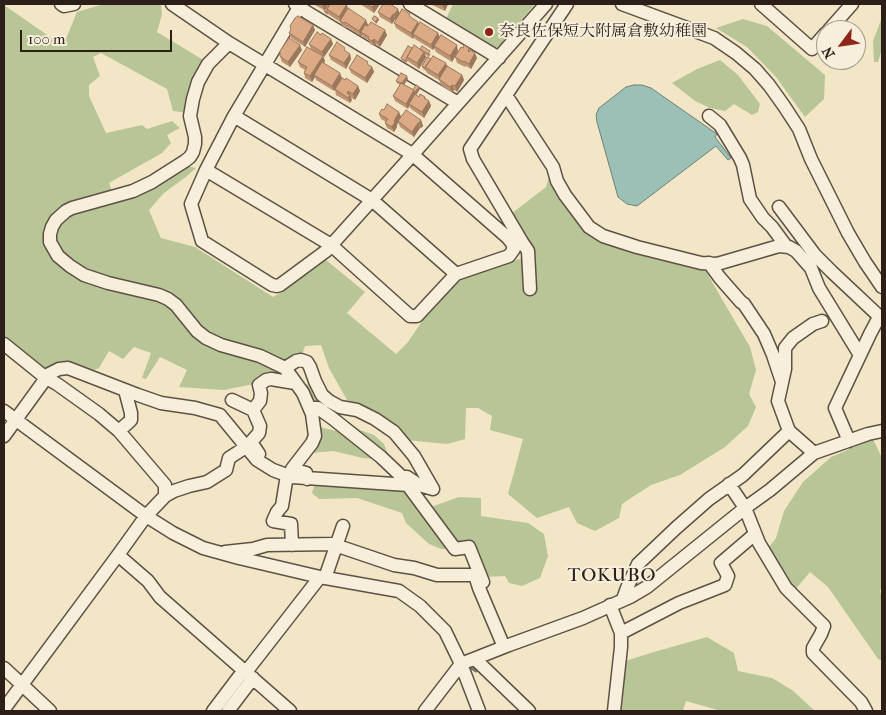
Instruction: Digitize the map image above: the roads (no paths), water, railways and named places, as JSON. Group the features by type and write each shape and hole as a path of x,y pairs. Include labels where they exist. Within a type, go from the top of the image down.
{"street":[{"path":"61,4 64,6 74,4"},
{"path":"172,4 229,43 412,154 512,244 518,244"},
{"path":"410,4 499,58"},
{"path":"458,103 308,14 298,5 234,116 191,204 202,241 272,285 280,285 326,251 330,245 372,200 546,4"},
{"path":"530,288 528,252 518,244 473,160 470,149 567,4"},
{"path":"622,4 714,38 755,69 769,85 799,130 848,233 882,287"},
{"path":"761,4 812,49 816,44"},
{"path":"838,20 852,4"},
{"path":"229,43 208,64 198,82 190,116 195,144 190,157 152,182 133,191 66,211 56,220 52,227 50,242 58,256 84,275 168,299 176,304 197,331 206,338 221,345 260,356 285,368 303,393 314,421 315,436 312,443 292,469 306,473 308,478"},
{"path":"506,95 553,167 557,181 565,195 589,227 603,236 637,247 701,263 717,264 780,246 789,247 796,251 810,268 819,288 860,355"},
{"path":"234,116 372,200 456,274"},
{"path":"710,116 720,125 740,158 750,199 762,218 772,226 786,246"},
{"path":"206,170 330,245 410,316 417,316 456,274 510,256 518,244"},
{"path":"779,207 815,255 881,318 860,355 835,408 849,441"},
{"path":"709,263 744,304 764,334 782,381"},
{"path":"814,453 790,430 778,401 785,369 785,348 793,338 813,324 822,321"},
{"path":"4,344 46,378 85,404 119,431 165,485 165,496"},
{"path":"4,436 49,374 59,369 68,368 161,403 195,408 220,415 257,460 292,477 404,481 407,477 418,485 433,489 414,456 394,432 376,419 358,410 340,407 329,401 322,394 306,362 296,361 285,368"},
{"path":"253,410 260,401 259,385 266,380 271,379 295,383"},
{"path":"119,431 131,420 125,390"},
{"path":"232,400 253,410 260,426 259,434 251,442 267,466"},
{"path":"310,408 318,408 381,457 404,481 455,549 469,548 506,646"},
{"path":"4,411 146,516 173,533 203,548 322,577 399,591 420,606 445,631 461,664 479,711"},
{"path":"623,599 638,564 709,499 743,475 790,430"},
{"path":"425,711 461,664 583,618 647,586 770,490 814,453 882,431"},
{"path":"4,709 146,516 165,496 188,486 207,482 226,470 229,458 246,447"},
{"path":"287,475 282,506 273,522 290,524 292,545"},
{"path":"729,484 745,508 759,543 786,588 824,626 822,634 813,648 813,653 861,702 866,711"},
{"path":"213,711 248,674 322,577 337,545 343,526"},
{"path":"621,633 679,603 725,585 728,576 721,563 755,534"},
{"path":"218,552 253,549 268,545 332,544 394,565 414,568 437,575 475,575 479,588 506,646"},
{"path":"118,555 148,581 160,597 290,711"},
{"path":"610,605 621,633 614,711"},
{"path":"475,659 529,711"},
{"path":"4,668 24,681 50,711"},
{"path":"228,711 248,674"}],"water":[{"path":"634,85 651,88 717,134 715,137 731,158 728,160 716,146 637,206 627,204 618,197 596,115 599,108 626,87"}],"waterway":[{"path":"467,668 476,671"}],"place":[{"name":"奈良佐保短大附属倉敷幼稚園","path":"489,32"}],"district":[{"name":"TOKUBO","path":"612,576"}]}
